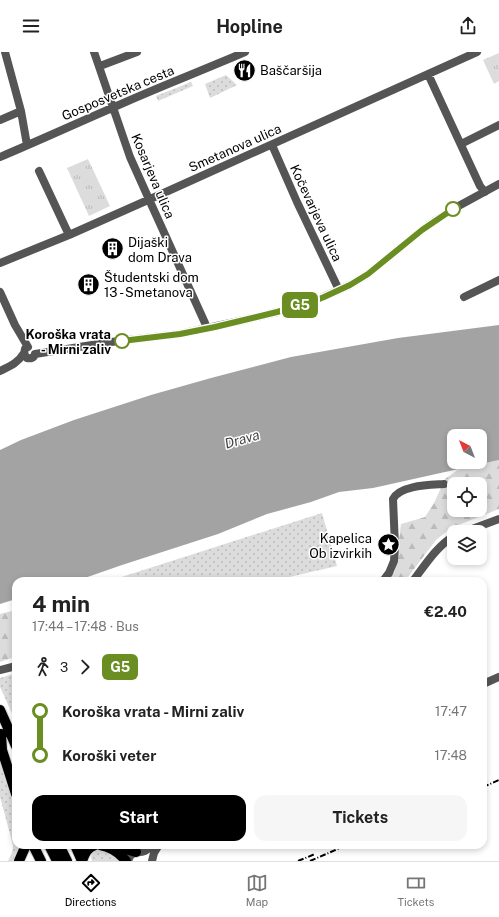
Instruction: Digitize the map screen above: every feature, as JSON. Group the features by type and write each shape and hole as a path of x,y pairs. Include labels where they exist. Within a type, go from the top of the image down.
{"main road":[{"path":"0,710 3,732 2,750 12,781"},
{"path":"3,732 12,737"},
{"path":"3,732 12,742"},
{"path":"3,732 12,758"},
{"path":"19,861 24,849"},
{"path":"35,849 41,861"},
{"path":"52,849 57,861"},
{"path":"61,849 67,861"},
{"path":"77,849 82,861"},
{"path":"82,861 88,849"},
{"path":"113,849 127,861"},
{"path":"127,849 139,852"}],"street":[{"path":"5,52 21,111 27,145"},
{"name":"Kosarjeva ulica","path":"94,52 130,157 207,329"},
{"path":"100,66 137,52"},
{"name":"Gosposvetska cesta","path":"0,156 245,52"},
{"name":"Smetanova ulica","path":"0,263 149,200 477,52"},
{"path":"428,74 484,192"},
{"path":"0,120 21,111"},
{"path":"461,144 499,124"},
{"name":"Kočevarjeva ulica","path":"272,145 297,202 339,290"},
{"path":"39,171 69,235"},
{"path":"0,371 14,364 29,353 46,353 77,347 180,334 237,322 312,302 339,290 368,274 436,220 499,184"},
{"path":"464,297 499,280"},
{"path":"0,292 29,353"},
{"path":"386,577 394,561 395,546 393,499 395,494 410,488 444,484"},
{"path":"483,525 499,519"},
{"path":"416,577 439,548 447,541"},
{"path":"0,670 12,668"},
{"path":"487,682 499,677"},
{"path":"127,861 131,855 145,849"},
{"path":"152,861 157,849"},
{"path":"139,852 149,856 152,861"}],"green space":[{"path":"499,53 499,81 494,84 483,60"},
{"path":"226,75 237,85 210,98 205,84"},
{"path":"191,82 193,86 158,101 156,96"},
{"path":"88,159 110,206 89,216 67,168"},
{"path":"499,460 499,509 487,514 487,477 448,477 459,469 487,469 487,463"},
{"path":"447,478 447,517 479,517 459,525 447,525 447,531 436,540 408,577 391,577 395,571 401,524 425,517"},
{"path":"322,513 337,566 289,577 122,577"},
{"path":"12,611 12,658 0,662 0,614"},
{"path":"12,674 12,713 0,687 0,678"},
{"path":"0,759 12,800 12,841 0,797"},
{"path":"13,849 19,849 13,861 8,861"},
{"path":"100,850 109,853 120,861 92,861 91,856 93,853"}],"water":[{"name":"Drava","path":"499,325 499,460 487,463 487,429 447,429 447,469 458,469 373,488 339,492 311,502 267,514 218,534 88,577 12,577 12,600 0,604 0,450 21,440 74,420 151,395 291,357 398,338"}],"railway":[{"path":"487,785 499,780"},
{"path":"310,861 338,849"},
{"path":"298,861 315,854"}],"bus line":[{"name":"G5","path":"122,341 180,334 215,327 312,302 350,285 368,274 422,230 453,209"}],"place":[{"name":"Baščaršija","path":"244,70"},
{"name":"Dijaški dom Drava","path":"112,249"},
{"name":"Študentski dom 13 - Smetanova","path":"88,284"},
{"name":"Koroška vrata - Mirni zaliv","path":"122,341"},
{"name":"Kapelica Ob izvirkih","path":"388,545"}]}
